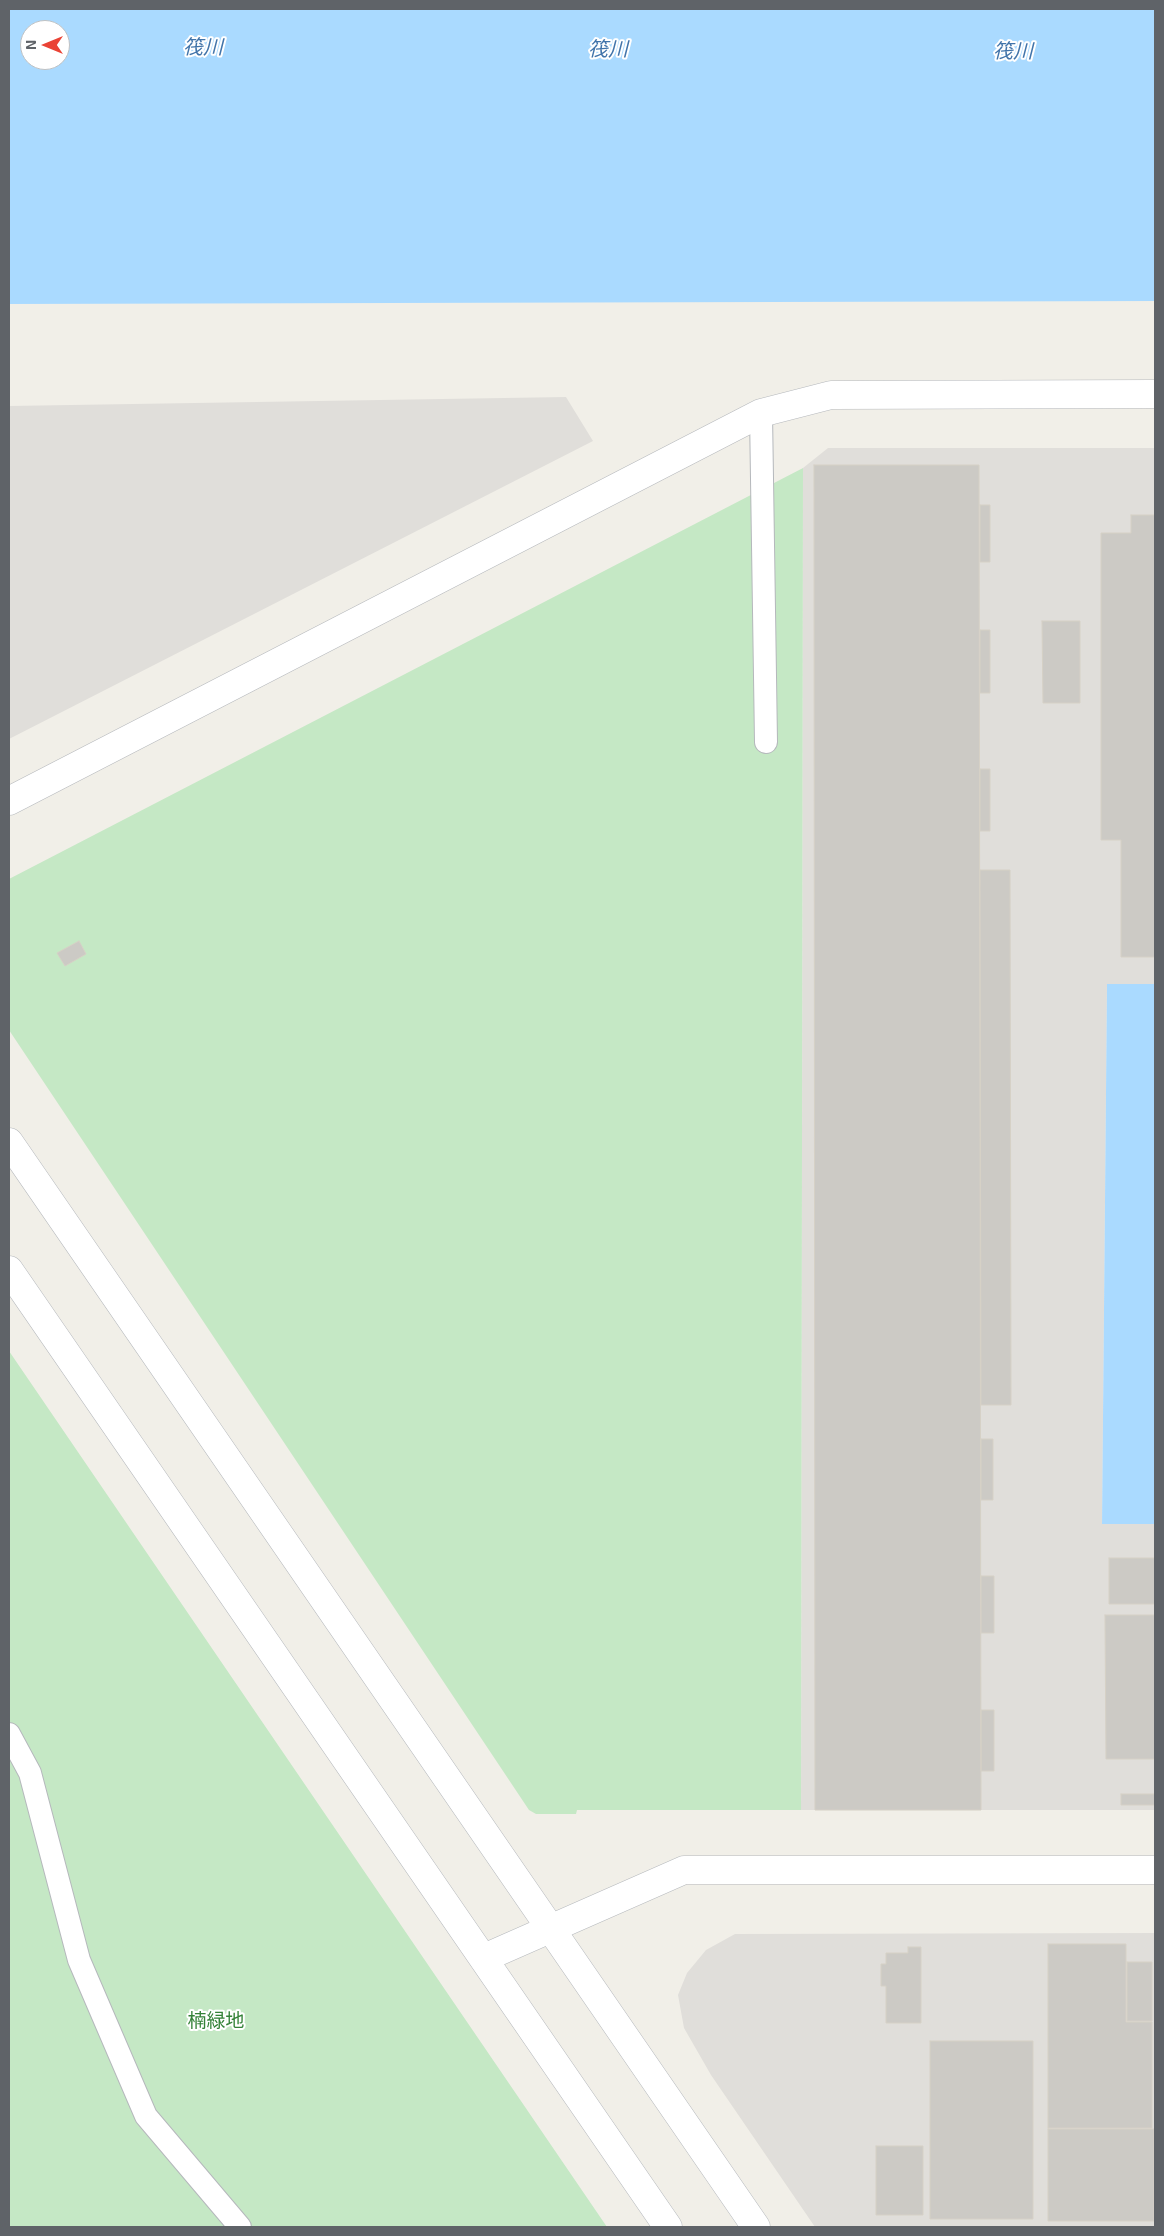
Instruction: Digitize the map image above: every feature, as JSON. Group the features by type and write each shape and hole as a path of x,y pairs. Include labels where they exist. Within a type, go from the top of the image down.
{"street":[{"path":"9,801 761,413 832,395 1155,394"},
{"path":"9,1142 756,2227"},
{"path":"9,1270 668,2227"},
{"path":"484,1958 684,1870 1155,1870"}],"lane":[{"path":"761,413 766,742"},
{"path":"9,1734 30,1773 79,1960 146,2116 240,2227"}],"shaded area":[{"path":"566,397 593,441 9,739 9,406"},
{"path":"828,448 1155,448 1155,984 1107,984 1102,1524 1155,1524 1155,1810 801,1810 803,468"},
{"path":"1155,1933 1155,2227 815,2227 711,2075 684,2028 678,1995 687,1973 706,1950 735,1934"}],"green space":[{"path":"803,468 801,1810 577,1810 576,1814 536,1814 529,1810 9,1030 9,879"},
{"name":"楠緑地","path":"9,1351 607,2227 9,2227"}],"water":[{"name":"筏川","path":"9,9 1155,9 1155,301 9,304"},
{"path":"1107,984 1155,984 1155,1524 1102,1524"}],"building":[{"path":"814,465 979,465 981,1810 815,1810"},
{"path":"980,505 990,505 990,562 980,562"},
{"path":"1131,515 1155,515 1155,957 1121,957 1121,840 1101,840 1101,533 1131,533"},
{"path":"1042,621 1080,621 1080,703 1043,703"},
{"path":"980,630 990,630 990,693 980,693"},
{"path":"980,769 990,769 990,831 980,831"},
{"path":"980,870 1010,870 1011,1405 981,1405"},
{"path":"79,941 86,954 65,966 57,953"},
{"path":"981,1439 993,1439 993,1500 981,1500"},
{"path":"1109,1558 1155,1558 1155,1604 1109,1604"},
{"path":"981,1576 994,1576 994,1633 981,1633"},
{"path":"1105,1615 1155,1615 1155,1759 1106,1759"},
{"path":"981,1710 994,1710 994,1771 981,1771"},
{"path":"1121,1794 1155,1794 1155,1805 1121,1805"},
{"path":"1048,1944 1126,1944 1126,2022 1152,2022 1152,2128 1048,2128"},
{"path":"908,1947 921,1947 921,2023 886,2023 886,1986 881,1986 881,1964 886,1964 886,1953 908,1953"},
{"path":"1127,1962 1152,1962 1152,2021 1127,2021"},
{"path":"930,2041 1033,2041 1033,2219 930,2219"},
{"path":"1048,2129 1154,2129 1154,2221 1048,2221"},
{"path":"876,2146 923,2146 923,2215 876,2215"}]}
